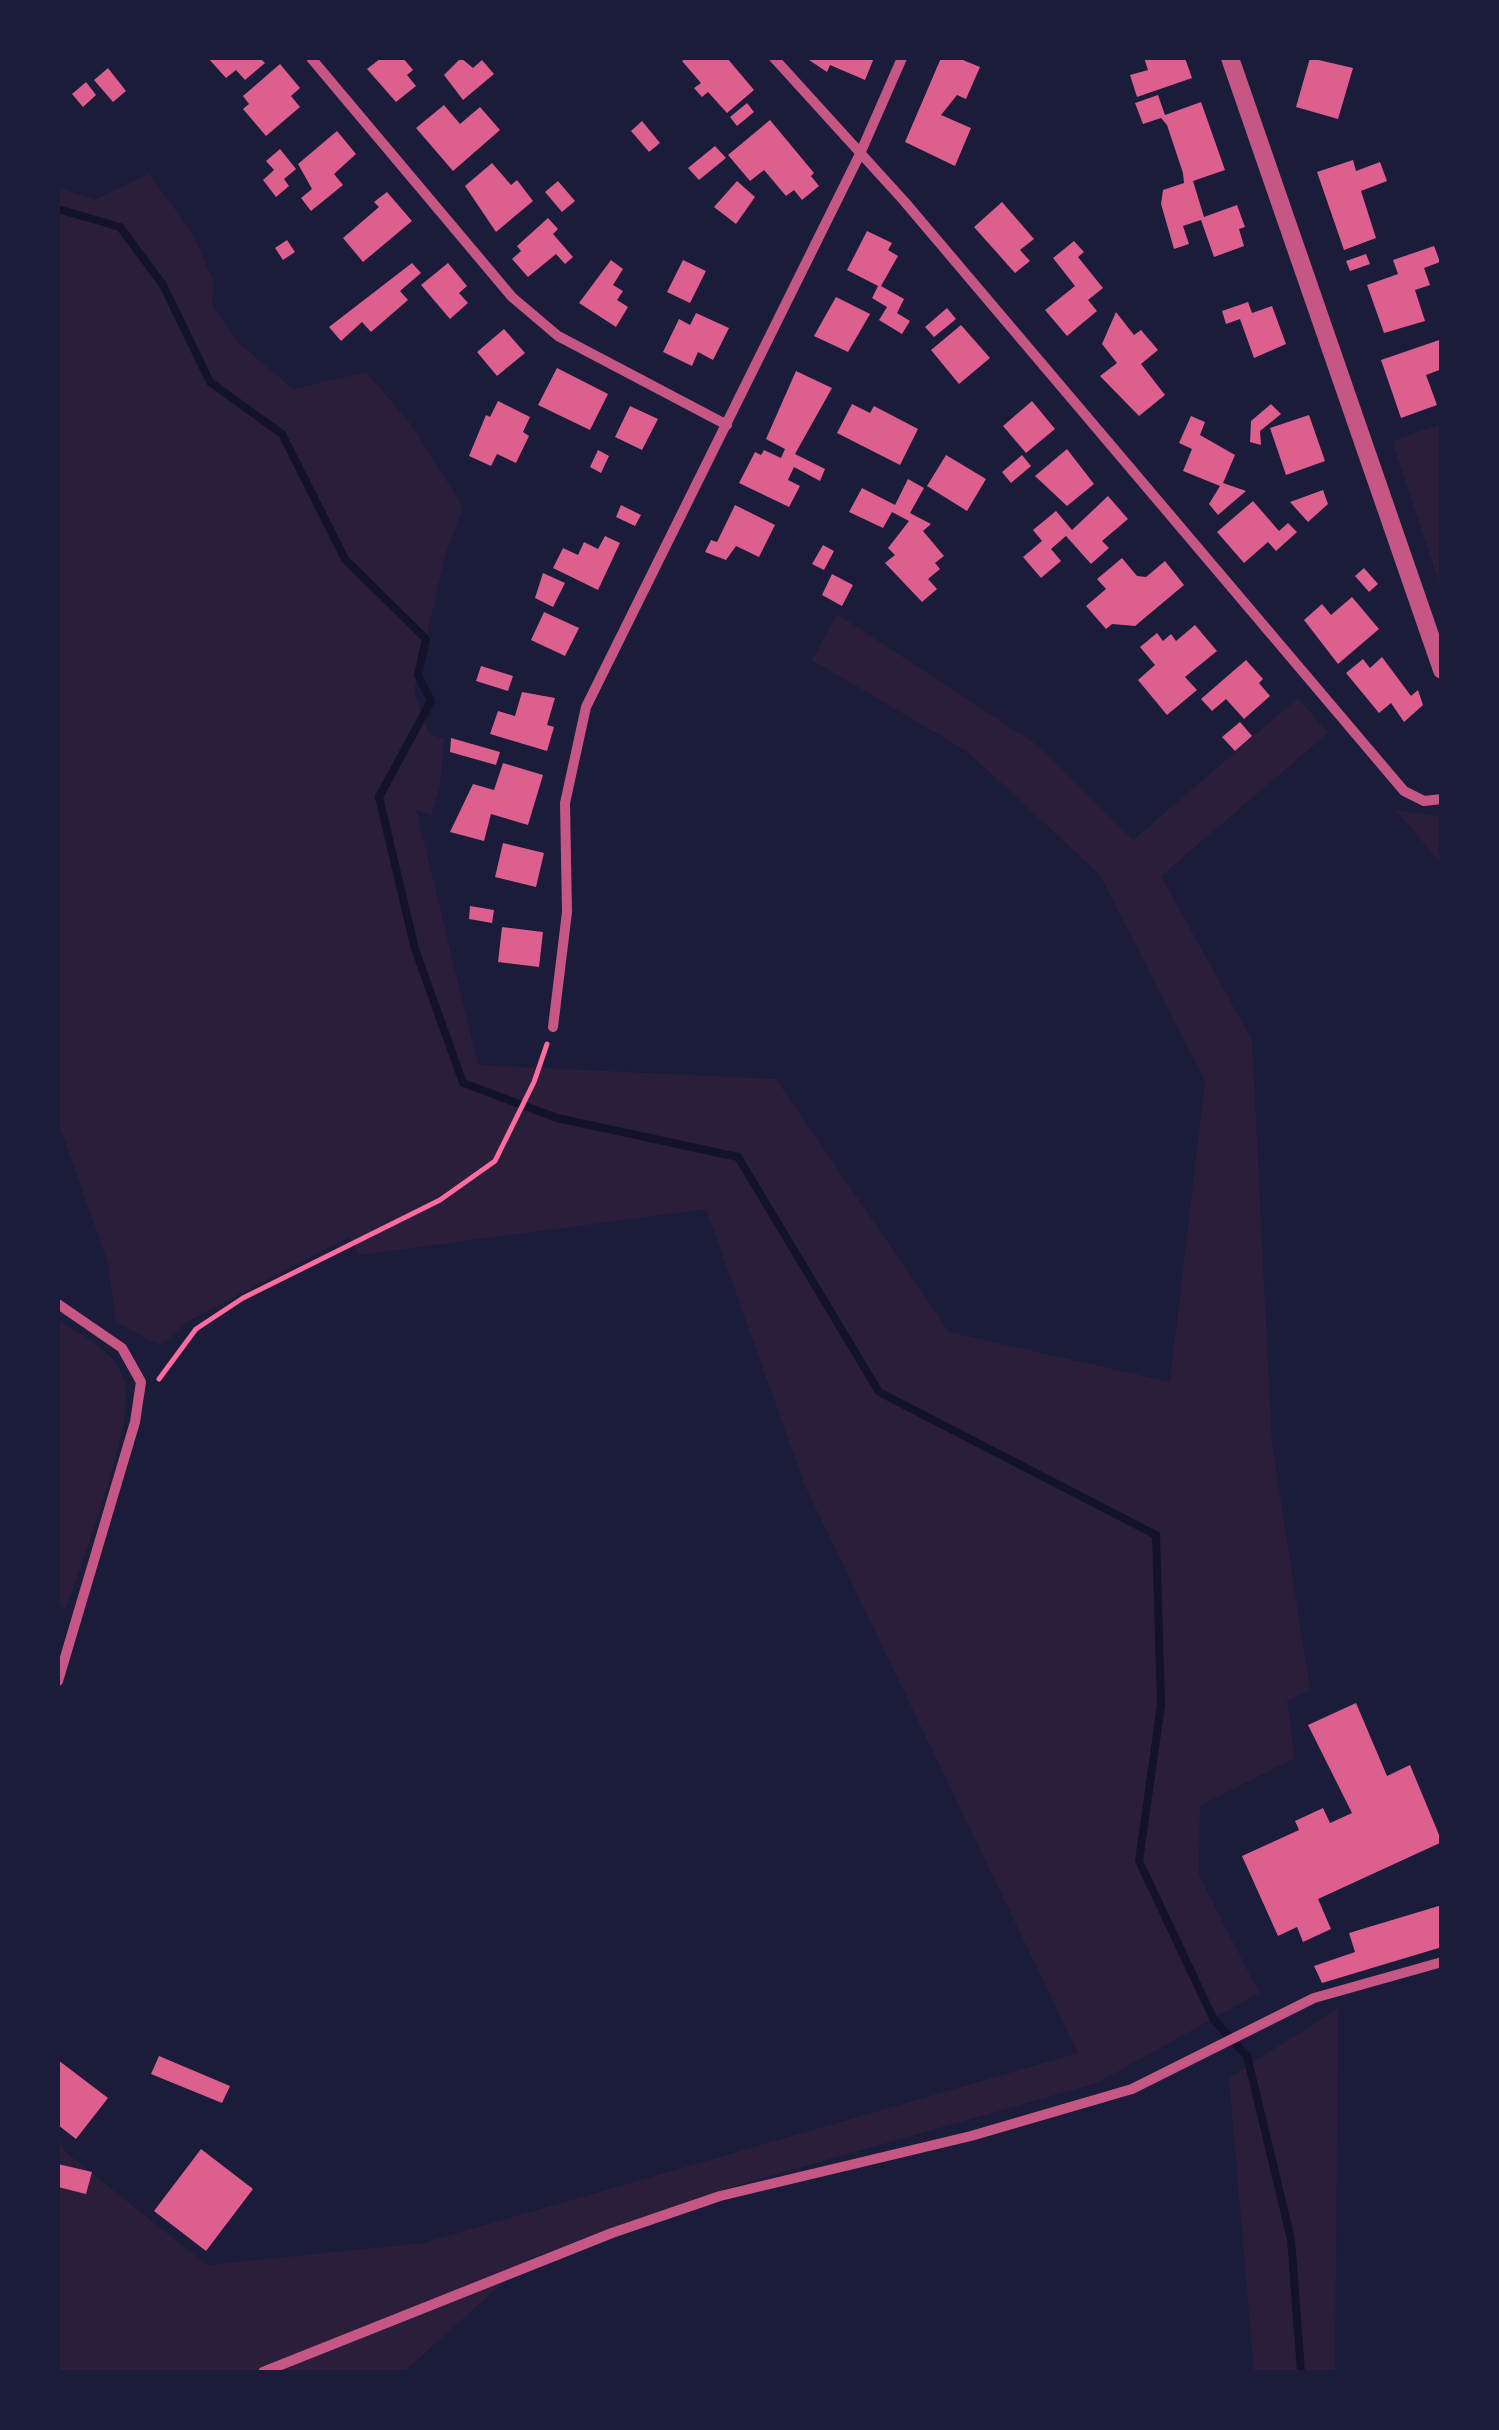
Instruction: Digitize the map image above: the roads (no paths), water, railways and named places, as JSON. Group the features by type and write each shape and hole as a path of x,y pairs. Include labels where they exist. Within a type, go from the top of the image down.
{"street":[{"path":"311,58 512,297 558,336 727,425"},
{"path":"774,58 917,216 1404,792 1424,802 1442,798"},
{"path":"553,1026 567,912 565,802 586,706 859,156 902,58"},
{"path":"1230,58 1442,670"},
{"path":"58,1304 122,1348 140,1382 137,1409 58,1681"},
{"path":"263,2372 630,2226 720,2196 971,2136 1132,2089 1213,2052 1314,1998 1442,1962"}],"waterway":[{"path":"58,209 120,227 163,285 210,382 282,434 345,559 426,639 418,675 431,701 379,797 415,949 463,1083 557,1118 738,1157 879,1392 1156,1535 1161,1705 1139,1861 1214,2020 1247,2056 1291,2239 1301,2372"}]}
